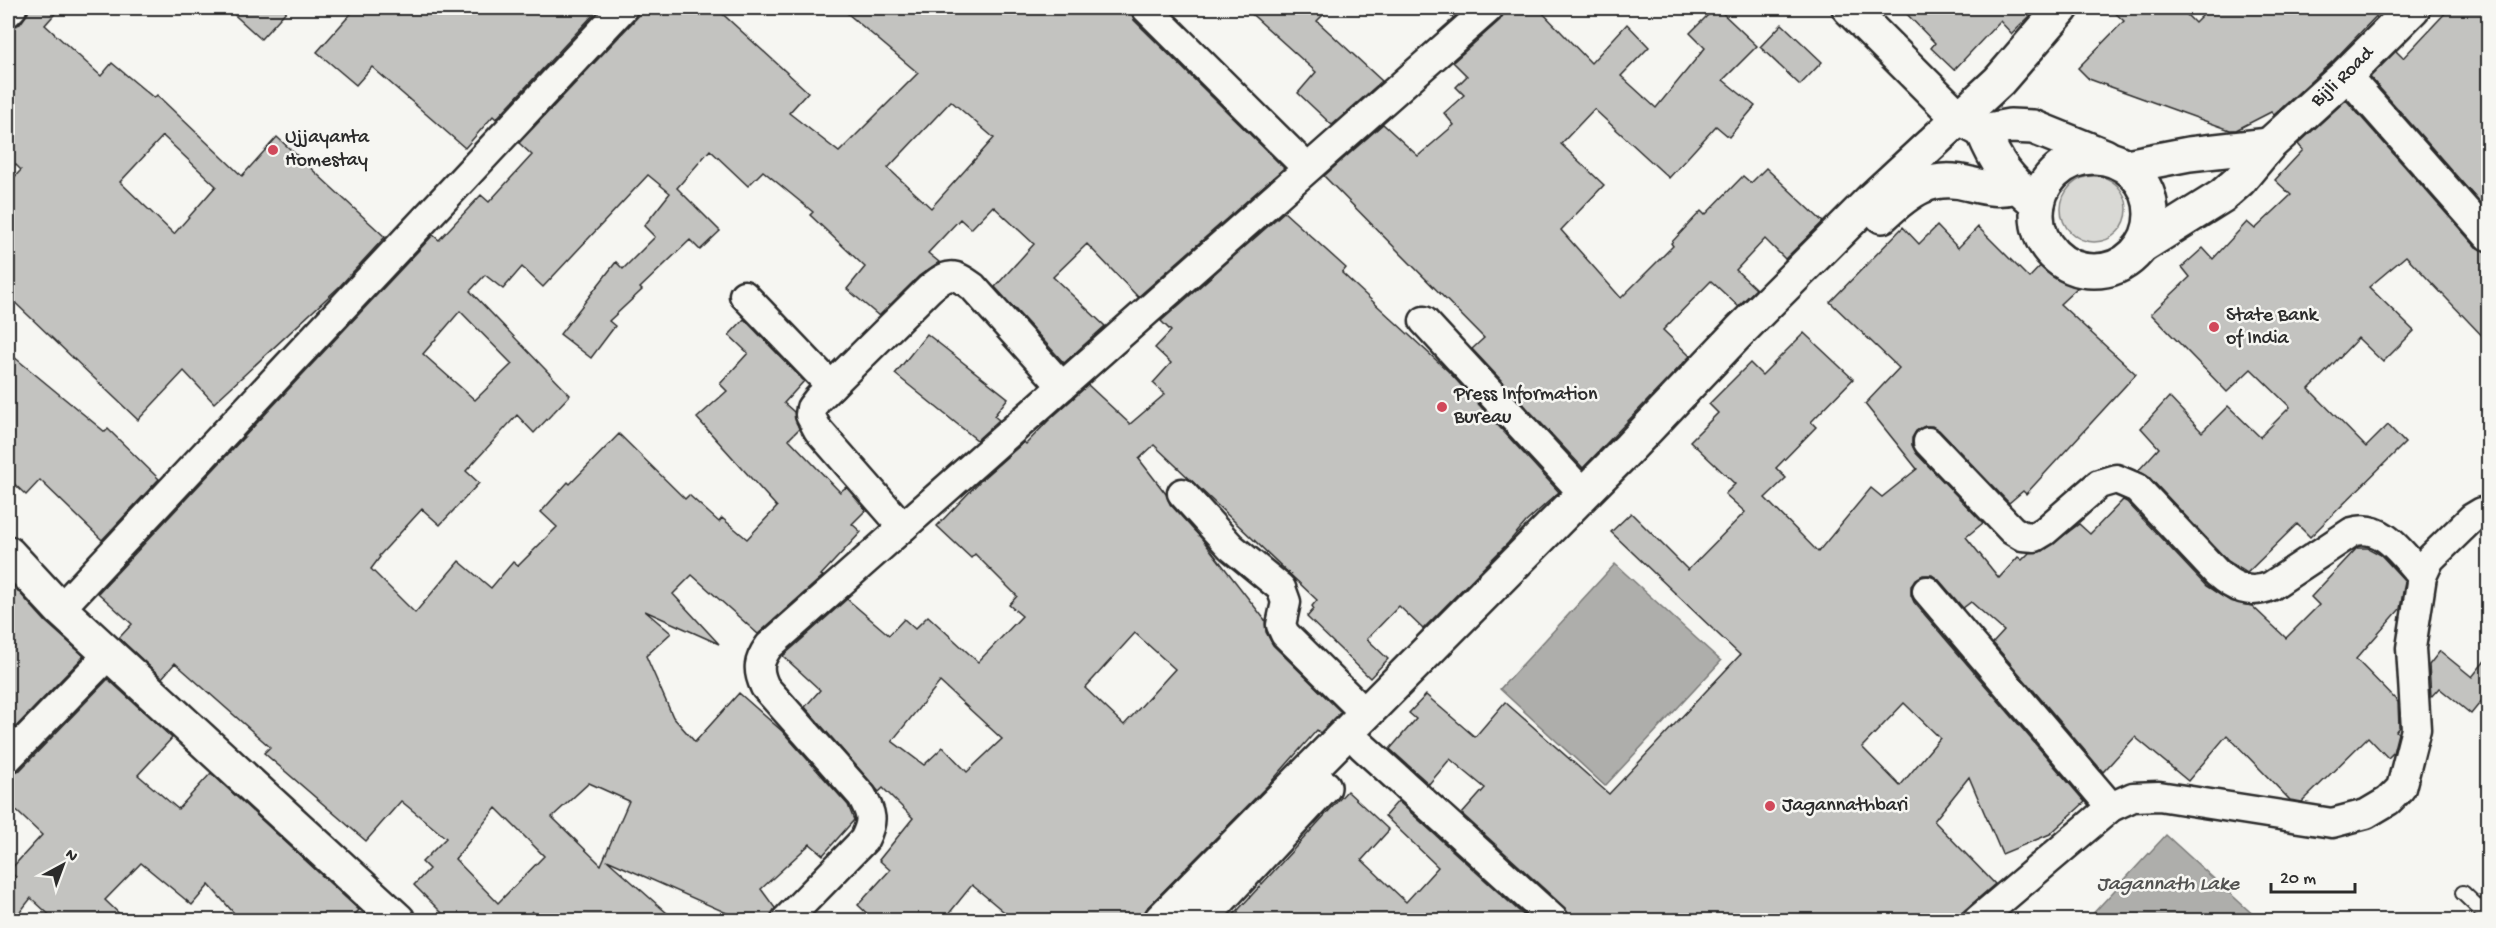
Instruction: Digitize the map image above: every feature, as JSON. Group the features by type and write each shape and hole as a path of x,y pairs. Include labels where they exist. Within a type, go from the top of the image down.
{"street":[{"path":"8,12 12,8"},
{"path":"60,609 622,8"},
{"path":"1146,8 1307,168"},
{"path":"786,921 864,840 872,823 869,809 862,796 765,687 759,675 761,657 769,646 1489,8"},
{"path":"1849,8 1971,125 1992,155 2027,195 2036,211 2040,232 2050,250 2066,264 2086,271 2108,270 2127,261 2142,246 2151,227 2152,206 2144,185 2120,162 2033,127 1971,125"},
{"path":"1161,921 1873,198 1971,125 1999,81 2062,8"},
{"name":"Bijli Road","path":"2142,246 2223,196 2240,180 2269,145 2346,75 2414,8"},
{"path":"2346,75 2488,236"},
{"path":"1200,921 1362,746 1598,507 1707,391 1898,201 1924,184 1942,179 2027,195 2041,190 2053,173 2071,161 2091,156 2120,162 2269,145"},
{"path":"903,527 813,423 810,415 811,408 831,386 929,289 946,276 956,276 973,287 1062,386"},
{"path":"744,295 831,386"},
{"path":"1425,321 1584,494"},
{"path":"1928,442 2012,530 2029,538 2045,531 2099,484 2116,479 2137,488 2217,573 2230,585 2244,590 2259,591 2271,586 2352,532 2362,529 2382,534 2422,576"},
{"path":"1182,493 1231,547 1281,588 1286,602 1281,626 1285,634 1366,714"},
{"path":"1978,921 2111,807 2133,797 2159,796 2332,823 2366,814 2388,801 2401,788 2416,729 2411,648 2422,576 2430,559 2472,518 2482,512 2488,512"},
{"path":"8,553 60,609 398,921"},
{"path":"1928,591 2111,807"},
{"path":"8,758 109,654"},
{"path":"1362,746 1554,921"}],"lane":[{"path":"2463,893 2488,916"}],"shaded area":[{"path":"2088,176 2100,176 2112,181 2122,191 2127,209 2125,222 2112,237 2100,242 2088,242 2076,237 2066,227 2061,215 2061,203 2066,191 2076,181"}],"water":[{"path":"1615,564 1721,661 1605,786 1500,689"},
{"name":"Jagannath Lake","path":"2166,835 2259,920 2087,920"}],"building":[{"path":"28,8 60,8 45,25 101,76 112,63 154,98 157,95 242,176 277,137 385,237 339,287 214,403 184,371 138,420 8,296 8,184 21,170 8,157 8,28 20,24 28,13","holes":["163,136 216,186 174,234 120,182"]},
{"path":"227,8 289,8 261,39"},
{"path":"356,8 585,8 593,15 496,119 493,116 465,148 372,67 356,85 317,52"},
{"path":"646,8 716,8 808,92 789,113 839,152 918,73 841,8 1130,8 1134,20 1284,168 1138,297 1087,244 1053,277 1105,326 1064,363 995,287 1034,244 993,206 971,229 960,219 928,253 939,262 919,276 879,316 847,289 865,267 810,215 813,212 763,171 748,186 710,150 677,188 720,231 700,250 690,240 640,288 642,290 609,321 615,326 591,358 560,334 616,262 623,269 655,237 644,226 670,193 648,175 543,287 522,267 503,289 485,275 470,291 570,395 534,433 517,415 466,471 479,483 440,525 422,509 379,556 371,569 415,613 459,561 491,588 513,562 518,566 557,527 541,512 568,482 570,484 619,434 685,499 689,495 719,522 722,518 747,539 777,507 697,418 727,391 720,384 748,353 729,335 744,319 804,381 784,403 794,412 799,429 789,439 840,492 846,487 866,510 852,524 861,532 821,575 823,576 758,634 692,575 673,594 719,644 645,611 671,633 646,656 673,717 695,742 739,693 782,731 848,805 854,820 823,855 810,844 761,889 775,908 770,921 739,921 736,917 607,860 676,921 542,921 532,911 523,921 450,921 414,885 429,869 422,862 446,838 401,801 366,841 264,753 270,747 175,663 162,678 119,638 132,624 98,593 433,235 439,240 481,195 489,202 532,155 519,143","holes":["951,101 994,138 931,208 888,168","460,311 512,364 475,400 423,354","589,783 629,801 601,865 552,817","496,808 544,856 498,903 455,859"]},
{"path":"1245,8 1330,8 1317,21 1382,81 1332,125 1298,93 1316,72"},
{"path":"1442,8 1465,8 1453,18"},
{"path":"1505,8 1538,8 1591,63 1627,24 1649,47 1621,76 1656,108 1705,48 1690,33 1715,8 1757,46 1723,80 1755,106 1729,137 1716,126 1669,178 1594,109 1561,144 1604,185 1561,230 1621,298 1673,246 1671,243 1701,211 1705,215 1743,176 1751,183 1766,168 1823,222 1785,259 1765,239 1736,270 1756,289 1738,306 1711,281 1663,330 1690,356 1583,468 1472,349 1484,338 1324,176 1383,124 1418,156 1454,125 1444,113 1464,95 1456,87 1467,76 1453,62 1500,20"},
{"path":"1901,8 2038,8 2012,34 2000,21 1954,70 1931,48 1935,43"},
{"path":"2110,8 2180,8 2195,23 2210,8 2384,8 2333,61 2274,115 2271,112 2236,130 2230,130 2089,79 2078,68 2124,21"},
{"path":"2450,8 2488,8 2488,212 2370,77 2396,51 2403,58"},
{"path":"1782,24 1822,62 1800,85 1760,47"},
{"path":"2346,100 2476,247 2488,252 2488,342 2406,256 2369,287 2414,331 2383,362 2358,338 2309,389 2366,447 2388,425 2405,443 2310,537 2297,524 2247,573 2228,561 2149,477 2138,471 2159,448 2141,428 2169,397 2202,432 2228,406 2260,437 2290,407 2251,369 2227,392 2151,314 2190,277 2182,267 2203,248 2213,259 2247,222 2255,229 2291,195 2275,180 2303,150 2298,144"},
{"path":"1284,212 1346,268 1342,273 1448,371 1559,492 1526,522 1423,629 1399,606 1367,639 1388,659 1370,678 1307,617 1314,609 1312,606 1317,600 1154,445 1139,459 1166,494 1170,504 1202,539 1265,620 1266,632 1273,645 1341,712 1320,733 1317,730 1271,782 1148,907 1142,921 1015,921 972,885 943,921 875,921 858,905 890,870 879,860 913,818 883,788 879,792 805,707 820,690 783,656 847,599 889,635 904,619 915,629 928,616 978,662 1022,616 1009,605 1017,596 975,554 971,558 937,526 981,480 1024,442 1026,444 1088,385 1130,424 1165,394 1153,383 1171,363 1155,348 1171,331 1161,321","holes":["1135,633 1175,669 1124,725 1085,688","940,682 1002,739 967,772 943,747 924,765 892,741"]},
{"path":"1937,226 1958,248 1978,227 2029,278 2047,259 2077,288 2060,304 2136,374 2026,494 2023,491 2009,503 1939,430 1932,426 1925,426 1916,431 1912,438 1912,445 1916,453 1983,523 1966,537 1999,578 2018,557 2022,560 2029,553 2043,551 2079,524 2090,534 2123,500 2206,586 2230,601 2252,606 2286,638 2319,605 2311,597 2357,548 2368,548 2381,555 2405,581 2400,609 2356,659 2398,702 2399,727 2396,731 2398,733 2393,753 2388,758 2368,737 2302,802 2290,800 2227,735 2188,781 2135,737 2103,772 1993,643 2004,631 1971,602 1963,608 1932,575 1923,575 1911,586 1914,602 2085,802 2050,834 2002,854 1969,777 1934,821 1995,884 1952,921 1570,921 1565,908 1462,814 1485,788 1450,759 1429,784 1390,749 1416,719 1409,713 1426,695 1475,737 1505,702 1609,794 1740,655 1611,532 1631,513 1688,570 1745,512 1725,494 1735,484 1690,441 1718,413 1709,404 1750,363 1762,375 1804,333 1853,379 1811,422 1816,427 1776,468 1786,478 1765,498 1818,552 1871,488 1882,497 1917,469 1865,404 1899,368 1830,302 1903,227 1919,244","holes":["1904,703 1940,738 1900,786 1862,747"]},
{"path":"927,334 1008,398 994,416 999,420 977,440 895,374"},
{"path":"8,352 105,432 108,429 159,479 102,540 40,480 26,495 8,478"},
{"path":"8,580 46,622 84,656 8,735"},
{"path":"2440,651 2472,677 2488,657 2488,693 2471,714 2439,688 2431,697 2429,665"},
{"path":"108,679 172,738 138,775 178,809 211,773 359,910 349,921 241,921 209,885 192,905 141,863 105,900 127,921 56,921 31,898 13,921 8,921 8,887 16,877 9,871 42,835 8,803 8,774 20,770"},
{"path":"1347,791 1389,830 1362,860 1406,902 1438,867 1385,816 1398,801 1530,921 1228,921"}],"place":[{"name":"Ujjayanta Homestay","path":"273,150"},
{"name":"State Bank of India","path":"2214,327"},
{"name":"Press Information Bureau","path":"1442,407"},
{"name":"Jagannathbari","path":"1770,806"}]}
